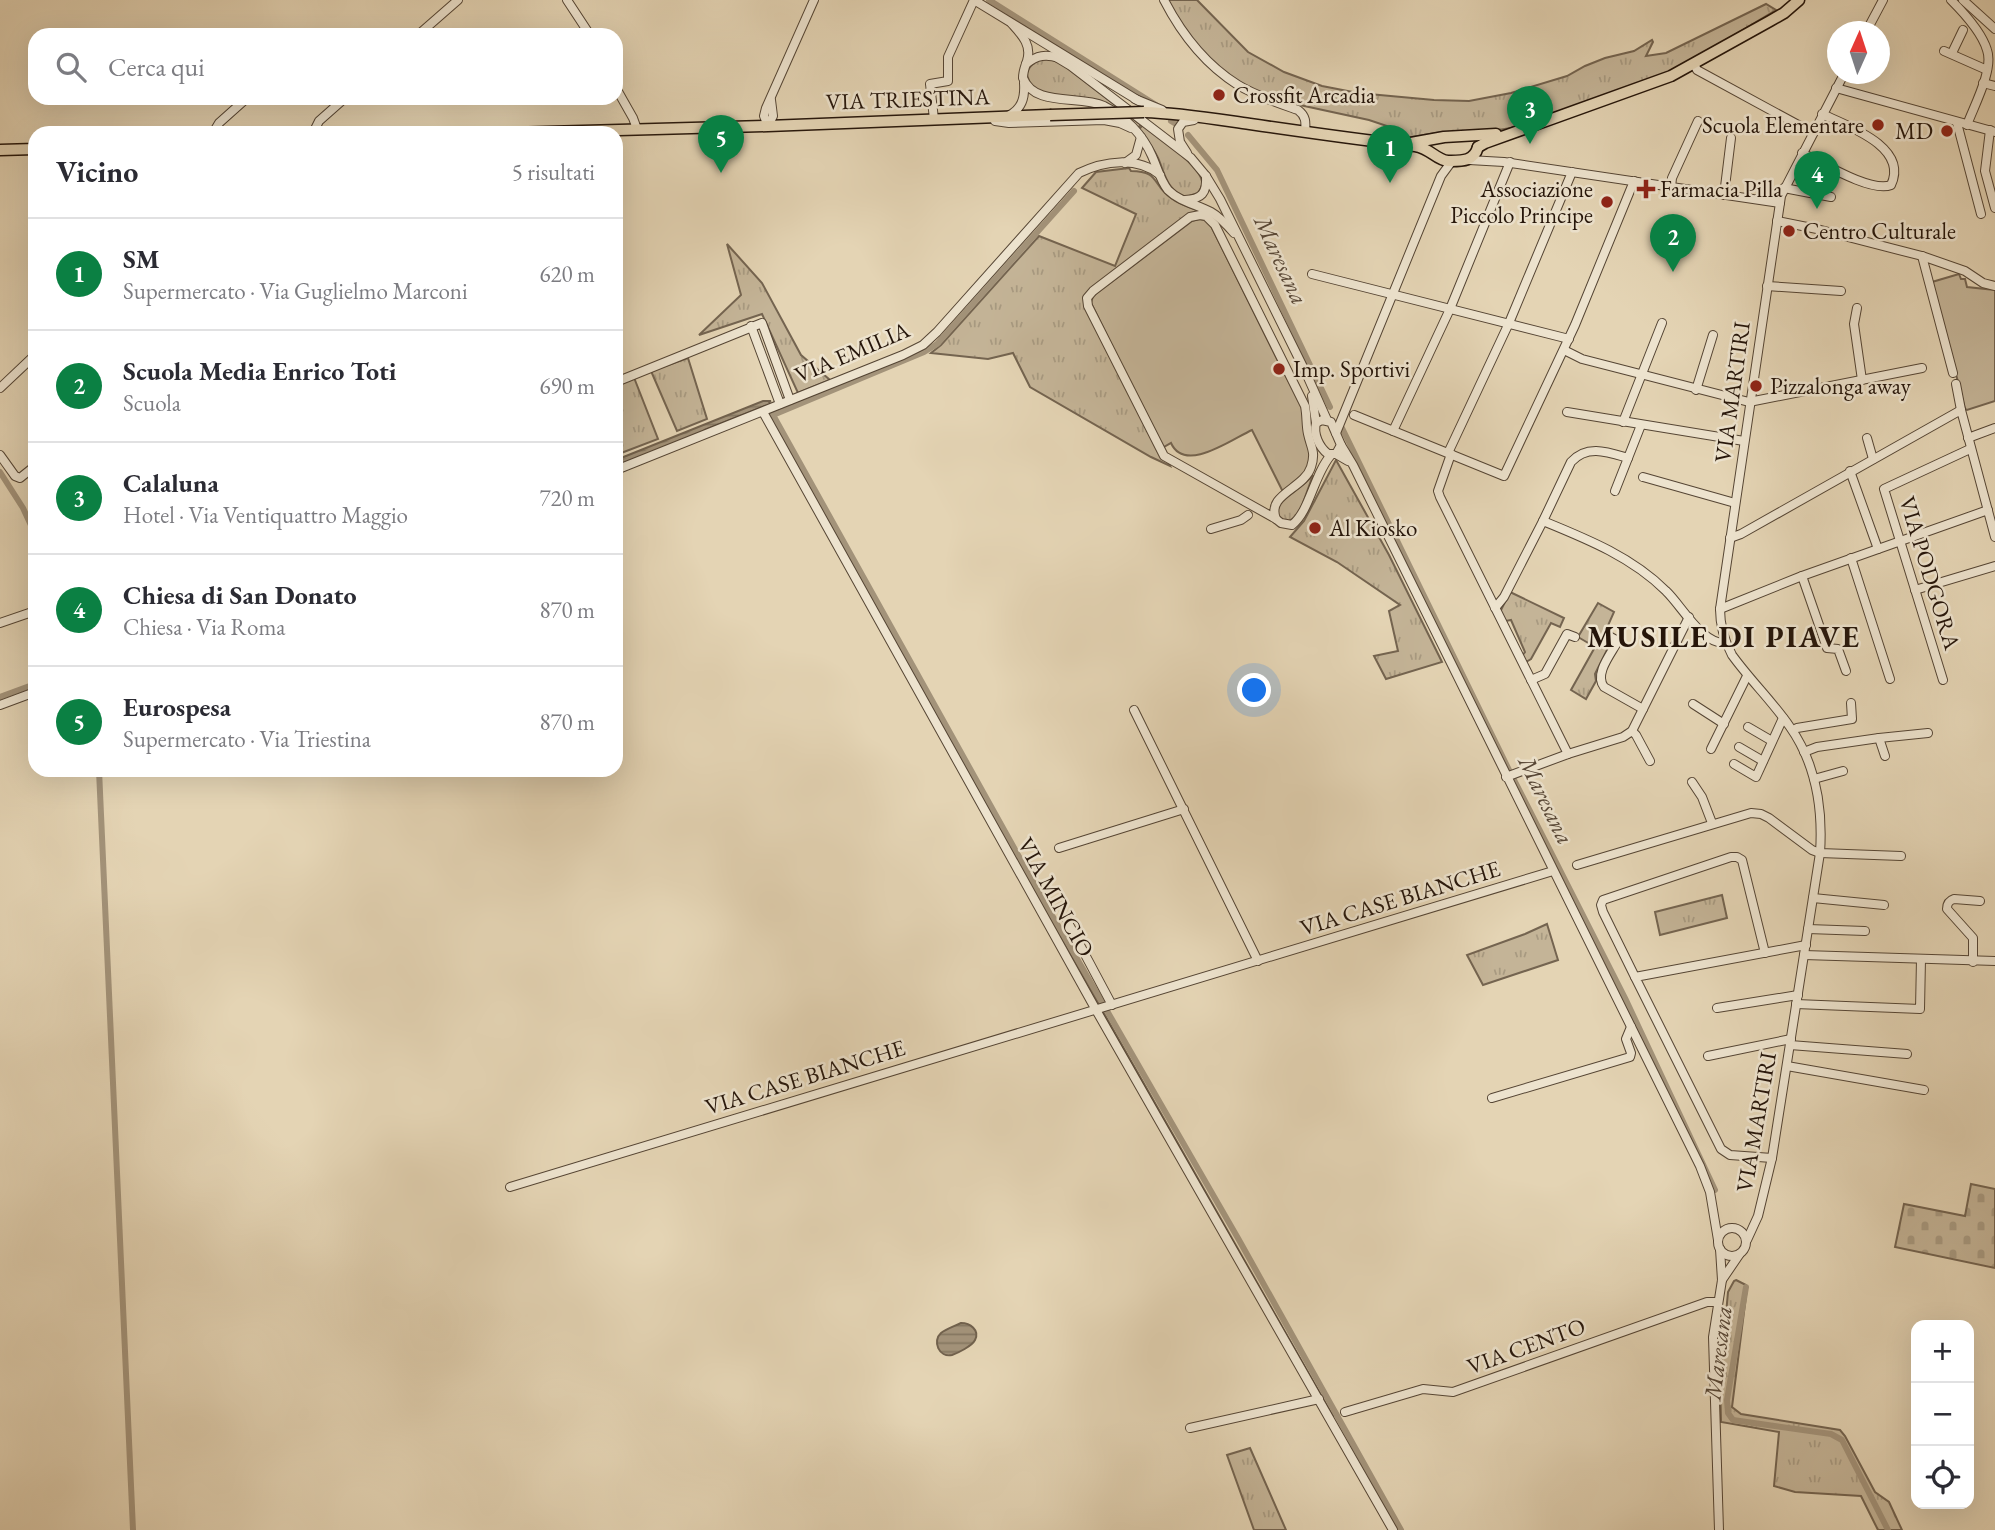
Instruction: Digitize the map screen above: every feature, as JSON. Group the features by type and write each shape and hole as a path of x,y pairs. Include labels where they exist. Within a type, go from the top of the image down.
{"main road":[{"path":"1398,145 1419,147 1452,161 1469,160 1485,143 1663,79 1694,64 1784,13 1799,0"},
{"name":"VIA TRIESTINA","path":"623,129 1007,116 1142,106 1166,112 1398,145"},
{"path":"1398,145 1439,138 1514,132"},
{"path":"1471,136 1478,148"},
{"path":"1436,156 1433,145 1439,138"},
{"path":"0,150 28,149"}],"street":[{"path":"426,28 458,0"},
{"path":"568,0 586,28"},
{"path":"768,126 773,116 771,100 814,0"},
{"path":"934,119 930,84 948,81 948,57 974,0 1059,57 1191,158"},
{"path":"1164,0 1194,45 1220,72 1250,92 1303,114 1306,119 1305,132"},
{"path":"1784,13 1787,0"},
{"path":"1951,0 1987,48 1989,62 1967,125"},
{"path":"1964,0 1995,29"},
{"path":"1871,21 1880,3"},
{"path":"1007,116 1017,111 1022,103 1023,73 1028,57 1028,45 1012,24"},
{"path":"1963,30 1948,52 1987,70"},
{"path":"1026,64 1037,56 1059,57 1142,106"},
{"path":"1694,64 1698,70 1812,132"},
{"path":"1024,80 1038,96 1079,100 1107,108 1123,118 1138,133 1151,153 1166,187 1182,200 1211,212 1228,226 1241,242"},
{"path":"1983,83 1995,86"},
{"name":"VIA MARTIRI","path":"1746,1240 1758,1216 1772,1158 1821,853 1821,817 1814,779 1804,752 1793,730 1732,655 1721,626 1721,604 1780,203 1784,188 1838,84"},
{"path":"1836,88 1992,131 1985,171 1995,208"},
{"path":"623,102 637,129"},
{"path":"217,126 239,105"},
{"path":"316,126 337,105"},
{"path":"1802,152 1873,186 1891,185 1894,176 1885,149 1822,114"},
{"path":"961,118 1009,123 1110,121 1138,133"},
{"path":"1218,119 1187,120 1180,125 1178,134 1181,142 1217,192 1703,1174 1713,1211 1722,1280 1713,1337 1719,1530"},
{"path":"1671,187 1672,178 1698,121"},
{"path":"1957,122 1981,214"},
{"path":"1125,163 1136,155 1138,133"},
{"path":"1724,195 1731,138"},
{"path":"1478,148 1482,156 1489,160"},
{"path":"1436,156 1441,176"},
{"path":"1469,160 1510,162 1780,203"},
{"path":"1336,433 1441,176 1452,161"},
{"path":"1393,431 1450,309 1510,162"},
{"path":"1125,163 1142,164 1160,175"},
{"name":"VIA EMILIA","path":"623,467 923,345 1079,173 1107,164 1125,163"},
{"path":"1568,754 1438,493 1450,454 1510,323 1572,172"},
{"path":"1182,200 1195,199 1203,194 1206,176"},
{"path":"1354,415 1504,476 1569,339 1634,181"},
{"path":"1784,188 1831,197"},
{"path":"1276,519 1274,506 1281,497 1305,480 1311,466 1314,452 1307,432 1305,406 1215,225 1206,216 1194,216 1093,291 1087,302 1159,450 1171,461 1281,523 1292,525 1297,521 1323,464 1341,444"},
{"path":"1777,221 1922,256 1965,271 1983,283 1995,286"},
{"path":"1922,256 1953,373"},
{"path":"1312,274 1569,339"},
{"path":"1767,286 1841,291"},
{"path":"1857,308 1854,324 1863,380"},
{"path":"623,379 761,323 790,400"},
{"path":"1623,422 1662,323"},
{"name":"VIA MINCIO","path":"751,326 771,408 1393,1530"},
{"path":"1696,390 1713,335"},
{"path":"1564,350 1582,359 1641,376 1749,402 1922,368"},
{"path":"0,388 28,362"},
{"path":"1310,380 1315,431 1321,448 1315,482"},
{"path":"1956,384 1970,449 1995,537"},
{"path":"1730,534 1741,534 1961,410"},
{"path":"1316,423 1339,419 1343,412"},
{"path":"1567,412 1744,441"},
{"path":"1615,491 1641,425"},
{"path":"1968,438 1995,428"},
{"path":"1867,438 1873,459"},
{"path":"1321,448 1353,465"},
{"name":"VIA PODGORA","path":"1942,680 1884,489 1970,449"},
{"path":"1495,608 1504,597 1571,462 1578,454 1601,451 1628,457"},
{"path":"0,454 15,476 20,478 28,472"},
{"path":"1850,471 1878,549"},
{"name":"VIA MARTIRI","path":"1643,477 1735,503"},
{"path":"1721,604 1735,603 1802,576 1988,510"},
{"path":"1211,529 1241,520 1248,515"},
{"path":"1543,521 1600,544 1667,591 1710,639 1718,644 1725,639"},
{"path":"1851,558 1891,679"},
{"path":"1915,590 1995,566"},
{"path":"1802,576 1827,648 1838,649 1846,671"},
{"path":"0,623 28,613"},
{"path":"1508,777 1623,737 1632,731 1689,618"},
{"path":"1531,680 1545,674 1567,634 1575,637"},
{"path":"1607,635 1618,641 1601,674 1601,683 1643,709"},
{"path":"1711,749 1747,676"},
{"path":"0,705 28,695"},
{"path":"1793,730 1852,719 1852,702"},
{"path":"1693,704 1724,724"},
{"path":"1135,710 1258,961"},
{"path":"1734,764 1756,777 1783,718"},
{"path":"1748,727 1772,741"},
{"path":"1632,731 1650,761"},
{"path":"1804,752 1817,747 1928,733"},
{"path":"1878,738 1885,756"},
{"path":"1739,747 1763,761"},
{"path":"1814,779 1843,771"},
{"path":"1692,782 1702,797 1712,823"},
{"path":"1059,848 1184,809"},
{"path":"1577,865 1746,814 1761,814 1769,818 1821,853 1901,856"},
{"path":"1765,953 1742,860 1737,857 1603,900 1601,905 1721,1149 1730,1155 1772,1158"},
{"name":"VIA CASE BIANCHE","path":"510,1187 1553,871"},
{"path":"1813,898 1884,905"},
{"path":"1973,962 1973,938 1947,909 1947,905 1954,899 1980,901"},
{"path":"1065,917 1105,1007"},
{"path":"1808,929 1865,930"},
{"path":"1635,977 1806,945"},
{"path":"1804,956 1995,961"},
{"path":"1796,1004 1920,1009 1921,959"},
{"path":"1717,1008 1798,995"},
{"path":"1492,1098 1630,1057 1626,1040 1631,1027"},
{"path":"1790,1042 1907,1054"},
{"name":"VIA MARTIRI","path":"1708,1056 1790,1042"},
{"path":"1787,1066 1924,1090"},
{"path":"1713,1211 1721,1221 1744,1233 1746,1240 1745,1250 1722,1280"},
{"name":"VIA MARTIRI","path":"1734,1228 1751,1222 1759,1212"},
{"path":"1719,1245 1723,1232 1734,1228"},
{"path":"1719,1245 1730,1256 1739,1255"},
{"name":"VIA CENTO","path":"1345,1412 1423,1389 1452,1392 1707,1302 1718,1302"},
{"path":"1190,1428 1319,1399"}],"green space":[{"path":"1162,0 1197,0 1248,52 1284,72 1322,86 1358,93 1469,101 1511,93 1567,76 1605,58 1634,51 1652,40 1646,56 1666,53 1766,4 1776,10 1691,61 1657,78 1511,128 1479,133 1442,132 1405,138 1399,130 1369,120 1272,99 1225,78 1196,51"},
{"path":"1040,58 1053,59 1066,67 1141,125 1137,128 1116,109 1035,91 1027,73 1030,66"},
{"path":"1143,125 1198,172 1202,186 1198,193 1186,197 1175,191 1154,150 1139,129"},
{"path":"1129,168 1131,171 1147,173 1175,201 1208,214 1205,219 1193,221 1090,296 1090,302 1170,466 1030,387 1013,353 988,359 931,353 1039,236 1115,266 1136,214 1082,188 1096,172"},
{"path":"1205,220 1211,226 1280,365 1275,368 1277,373 1283,371 1303,407 1312,451 1306,474 1283,492 1252,430 1198,455 1178,452 1171,443 1162,448 1091,303 1093,296 1192,221"},
{"path":"727,244 762,283 801,355 830,380 798,393 762,314 699,335 741,295"},
{"path":"1959,274 1961,279 1965,279 1967,287 1995,290 1995,401 1967,410 1932,282"},
{"path":"688,358 707,419 677,431 651,371"},
{"path":"633,375 658,439 623,452 623,380"},
{"path":"768,409 1099,1004 1097,1005 766,410"},
{"path":"1336,460 1389,555 1442,662 1386,679 1374,656 1398,651 1389,611 1400,605 1337,562 1290,537 1304,521"},
{"path":"1313,475 1299,514 1288,522 1278,518 1276,507"},
{"path":"1510,592 1564,618 1560,627 1551,623 1531,659 1526,662 1522,656 1525,652 1511,620 1506,621 1500,612"},
{"path":"1598,603 1614,612 1602,639 1610,644 1586,699 1571,690 1595,647 1578,637"},
{"path":"1722,895 1727,918 1660,935 1655,912"},
{"path":"1547,924 1558,960 1483,985 1467,955"},
{"path":"1101,1008 1333,1416 1330,1417 1099,1009"},
{"path":"1971,1184 1995,1189 1995,1268 1895,1247 1904,1204 1965,1216"},
{"path":"1736,1280 1747,1288 1732,1407 1741,1414 1840,1430 1875,1492 1889,1502 1902,1530 1878,1530 1861,1496 1795,1492 1774,1486 1779,1432 1721,1422 1720,1381 1728,1292"},
{"path":"1250,1448 1286,1530 1254,1530 1227,1455"}],"shaded area":[{"path":"763,401 771,401 770,404 623,462 623,457"},
{"path":"961,1323 973,1328 976,1333 975,1340 958,1353 944,1354 938,1348 938,1336"}],"waterway":[{"name":"Maresana","path":"989,0 1156,105"},
{"name":"Maresana","path":"1171,121 1176,124"},
{"name":"Maresana","path":"1188,135 1217,170 1330,407"},
{"path":"773,415 924,352 937,344 1074,191"},
{"path":"768,406 1042,898 1239,1240 1401,1530"},
{"name":"Maresana","path":"1342,428 1509,770 1625,998 1715,1190"},
{"path":"623,463 701,431"},
{"path":"0,472 28,519"},
{"path":"0,697 28,687"},
{"path":"99,777 133,1530"},
{"name":"Maresana","path":"1746,1287 1727,1400 1728,1413 1733,1420 1831,1434 1842,1440 1888,1530"}],"place":[{"name":"Crossfit Arcadia","path":"1219,95"},
{"name":"Scuola Elementare","path":"1878,125"},
{"name":"MD","path":"1947,131"},
{"name":"Calaluna","path":"1530,144"},
{"name":"Eurospesa","path":"721,173"},
{"name":"SM","path":"1390,183"},
{"name":"Farmacia Pilla","path":"1646,189"},
{"name":"Associazione Piccolo Principe","path":"1607,202"},
{"name":"Chiesa di San Donato","path":"1817,209"},
{"name":"Centro Culturale","path":"1789,231"},
{"name":"Scuola Media Enrico Toti","path":"1673,272"},
{"name":"Imp. Sportivi","path":"1279,369"},
{"name":"Pizzalonga away","path":"1756,386"},
{"name":"Al Kiosko","path":"1315,528"}],"district":[{"name":"MUSILE DI PIAVE","path":"1724,637"}]}
